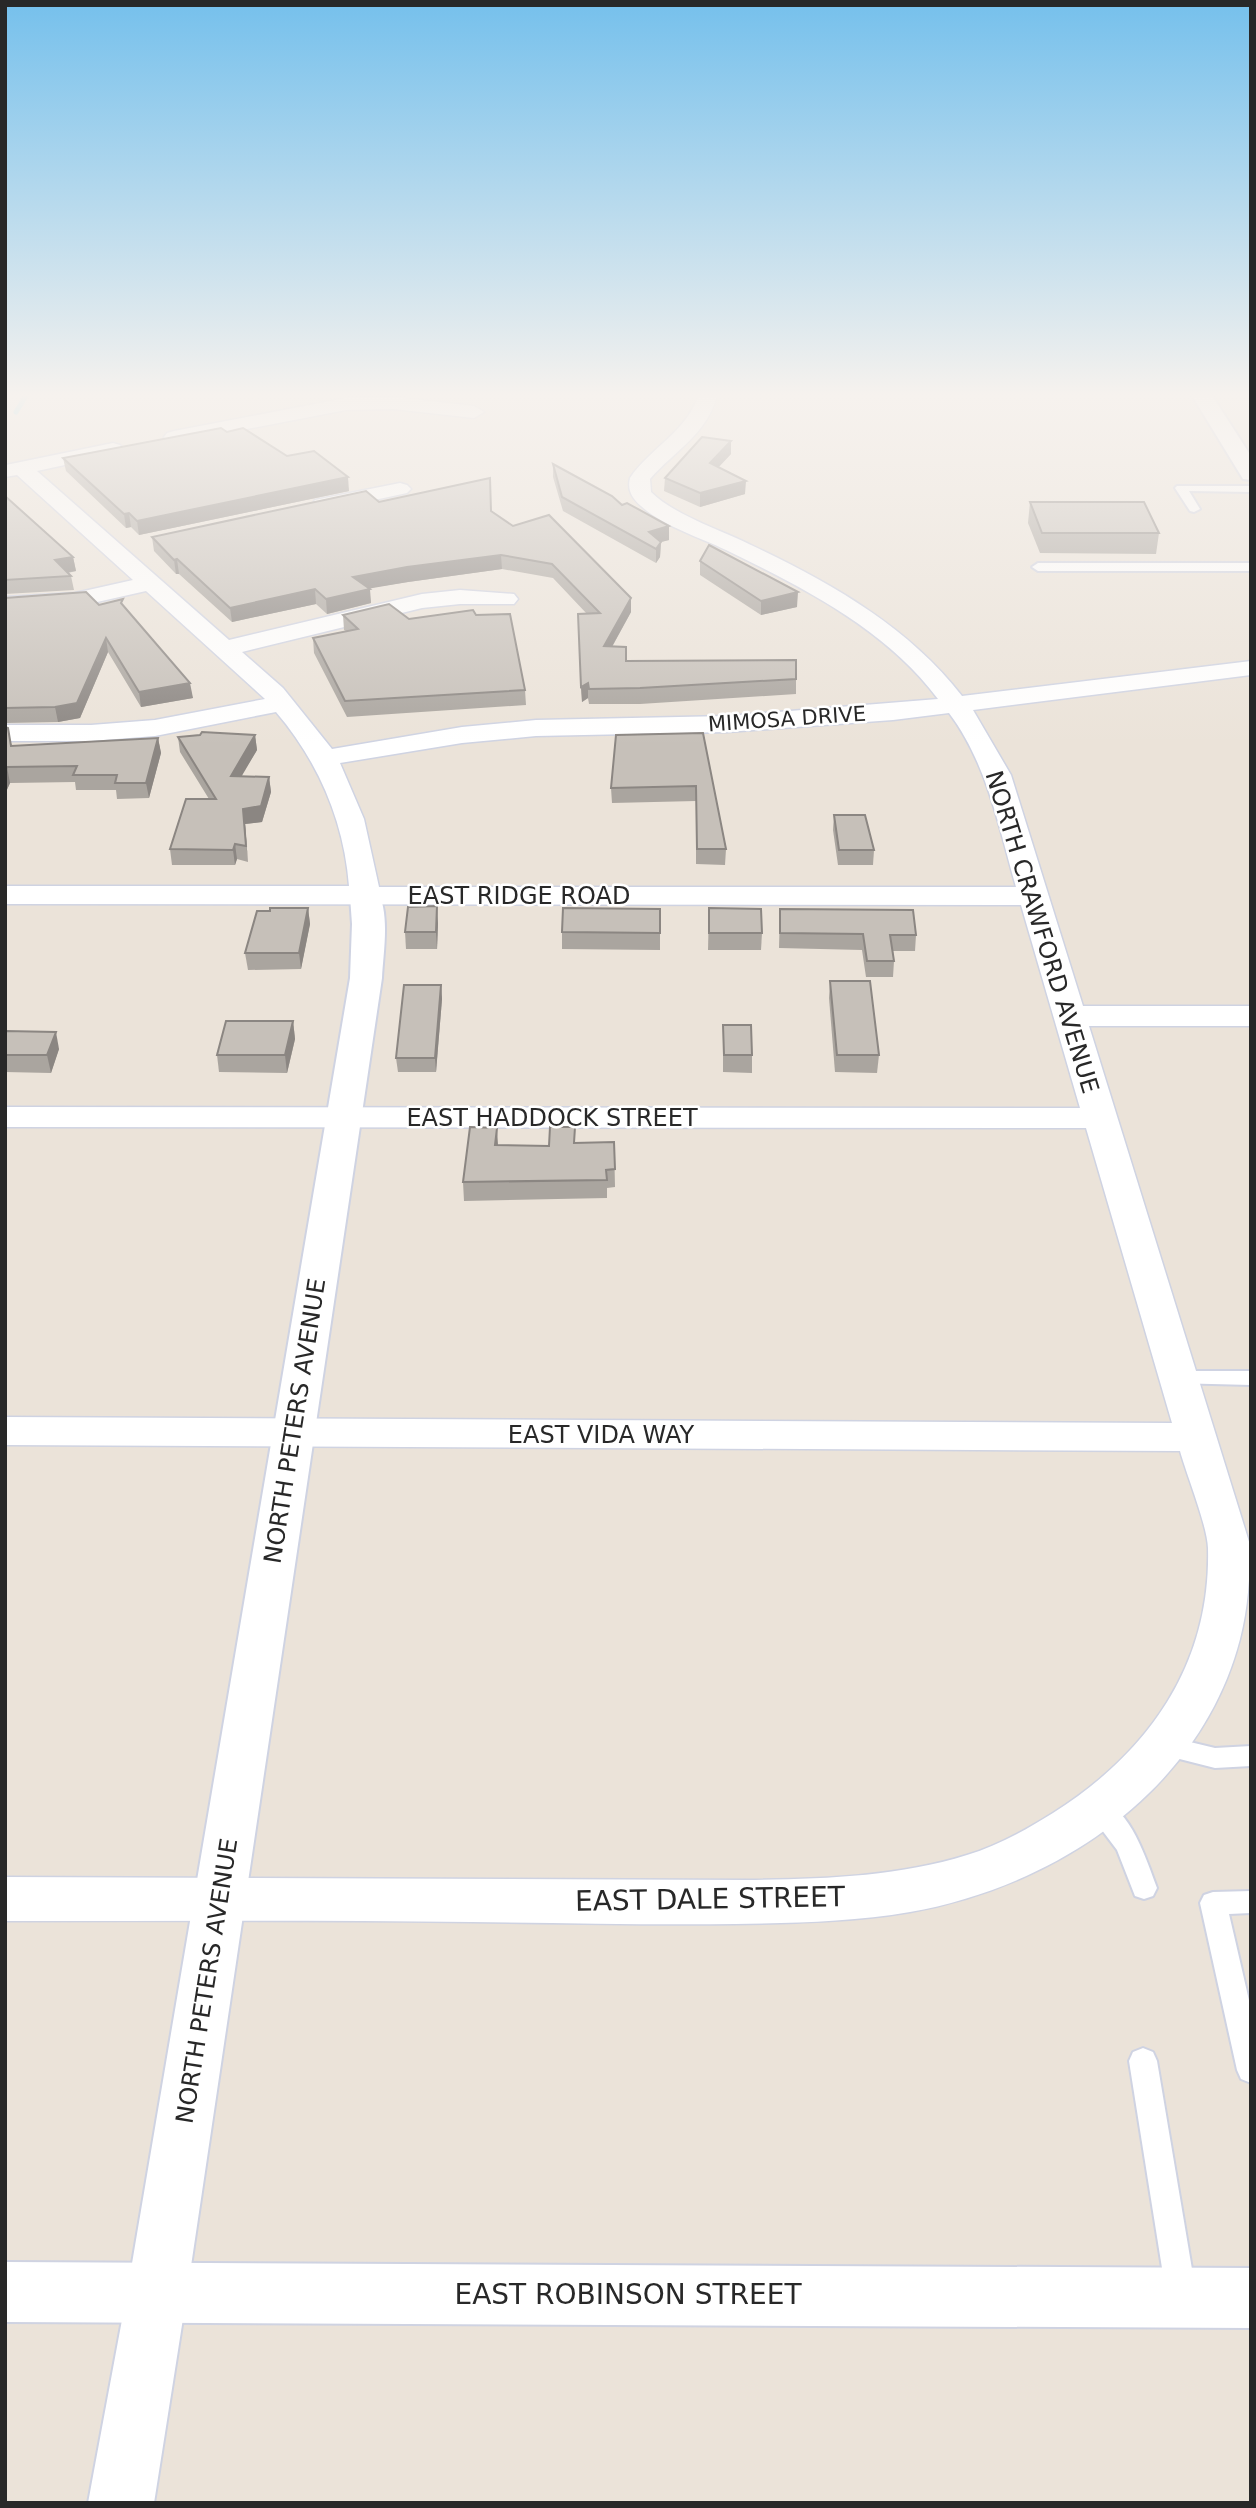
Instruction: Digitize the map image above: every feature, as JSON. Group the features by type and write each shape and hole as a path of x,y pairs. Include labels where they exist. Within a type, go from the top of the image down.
{"street":[{"name":"NORTH PETERS AVENUE","path":"65,511 113,550 282,703 323,758 346,810 364,877 368,924 366,978 345,1118 121,2503"},
{"name":"NORTH CRAWFORD AVENUE","path":"662,511 746,550 849,605 895,640 922,666 979,737 997,775 1098,1118 1228,1545 1240,1576"},
{"path":"113,550 139,544"},
{"path":"5,604 75,600 149,583"},
{"path":"223,649 422,601 460,597 506,599"},
{"name":"MIMOSA DRIVE","path":"323,758 536,728 738,724 954,704 1251,668"},
{"path":"5,733 103,732 155,728 282,703"},
{"name":"EAST RIDGE ROAD","path":"5,895 1033,897"},
{"path":"1070,1016 1251,1016"},
{"name":"EAST HADDOCK STREET","path":"5,1117 1098,1118"},
{"name":"EAST VIDA WAY","path":"5,1431 1196,1437"},
{"name":"EAST DALE STREET","path":"5,1899 705,1903 856,1898 918,1888 967,1876 1017,1857 1066,1832 1099,1809 1149,1765 1176,1733 1211,1667 1240,1576"},
{"name":"EAST ROBINSON STREET","path":"5,2292 1251,2298"}],"lane":[{"path":"1038,567 1251,567"},
{"path":"1179,1378 1251,1378"},
{"path":"1165,1746 1215,1758 1251,1756"},
{"path":"1099,1809 1128,1844 1144,1888"},
{"path":"1251,1902 1213,1903 1251,2070"},
{"path":"1143,2061 1181,2298"}],"building":[{"path":"5,511 22,511 73,557 55,560 71,576 5,580"},
{"path":"121,511 185,511 137,521 129,513 124,514"},
{"path":"273,511 491,511 513,526 549,515 631,598 604,646 626,647 626,661 796,660 796,679 589,689 588,683 581,687 578,614 600,613 552,564 501,555 407,567 353,577 370,589 326,599 315,589 230,608 177,559 174,560 152,537"},
{"path":"587,511 642,511 669,526 649,532 661,542 656,549"},
{"path":"1033,511 1148,511 1159,533 1042,533"},
{"path":"709,545 798,592 761,601 700,561"},
{"path":"86,592 99,605 123,599 121,603 190,683 139,692 106,638 77,703 55,707 5,708 5,598"},
{"path":"389,604 409,619 473,610 476,615 510,614 525,690 345,701 313,638 358,629 343,615"},
{"path":"5,727 8,728 11,746 158,738 146,783 115,783 117,775 73,775 77,766 7,767 5,772"},
{"path":"202,732 255,735 231,776 269,777 261,806 243,809 246,846 235,844 233,850 170,849 186,799 216,799 178,737 200,735"},
{"path":"703,733 726,849 697,849 696,786 611,788 616,735"},
{"path":"834,815 865,815 874,850 839,850"},
{"path":"437,906 436,932 405,932 408,907"},
{"path":"270,908 308,908 299,953 245,953 257,911 270,911"},
{"path":"563,908 660,909 660,933 562,932"},
{"path":"709,908 761,909 762,933 709,933"},
{"path":"780,909 913,910 916,935 890,935 894,961 867,961 863,934 780,933"},
{"path":"830,981 870,981 879,1055 837,1055"},
{"path":"404,985 441,985 435,1058 396,1058"},
{"path":"226,1021 293,1021 285,1055 217,1055"},
{"path":"723,1025 751,1025 752,1055 724,1055"},
{"path":"5,1031 56,1032 47,1055 5,1055"},
{"path":"470,1127 497,1128 495,1145 549,1146 550,1127 575,1127 574,1143 614,1142 615,1169 606,1170 607,1180 463,1182"}]}
